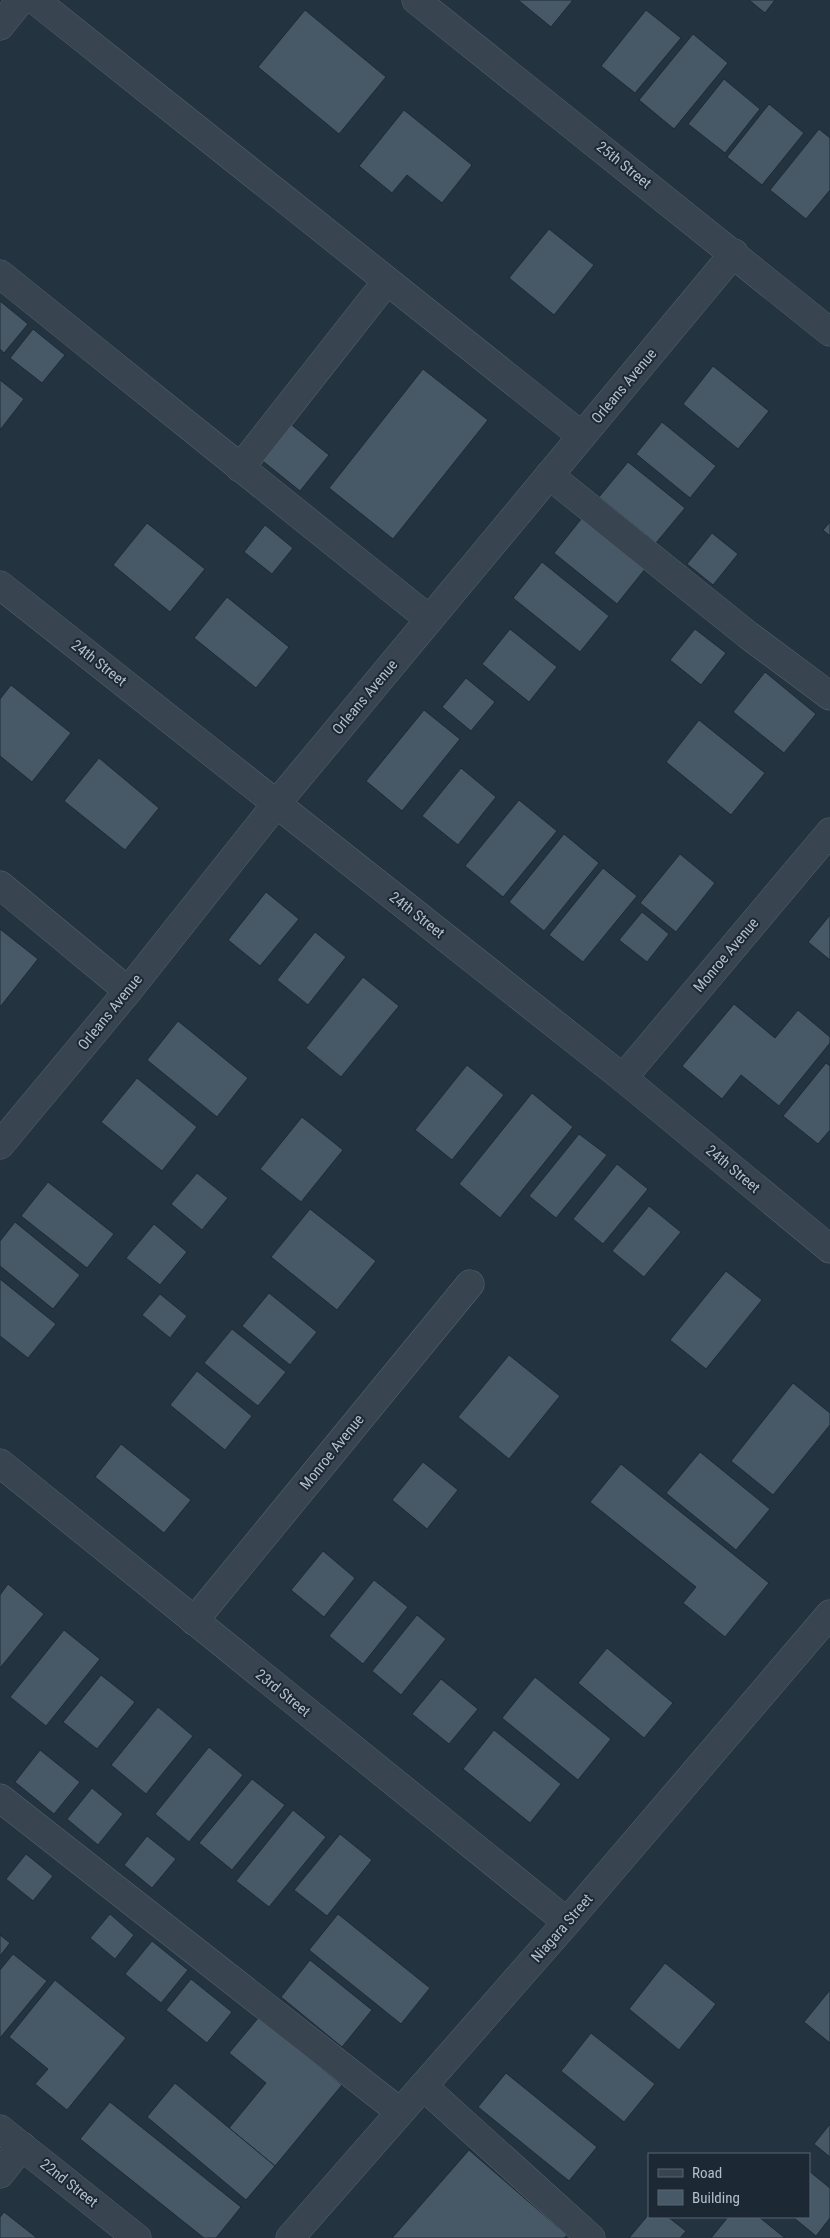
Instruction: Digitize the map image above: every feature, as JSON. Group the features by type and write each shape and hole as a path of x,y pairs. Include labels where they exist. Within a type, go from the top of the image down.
{"street":[{"path":"0,26 21,0"},
{"path":"35,0 582,436"},
{"name":"25th Street","path":"416,0 734,253 830,332"},
{"name":"Orleans Avenue","path":"0,1145 128,991 276,803 734,253"},
{"path":"0,274 429,619"},
{"path":"240,468 387,281"},
{"path":"549,475 748,635 830,696"},
{"name":"24th Street","path":"0,585 623,1078 830,1250"},
{"name":"Monroe Avenue","path":"623,1078 830,832"},
{"path":"0,885 128,991"},
{"name":"Monroe Avenue","path":"194,1621 470,1284"},
{"name":"23rd Street","path":"0,1463 567,1922"},
{"name":"Niagara Street","path":"290,2238 567,1922 830,1614"},
{"path":"0,1798 400,2112"},
{"path":"423,2086 591,2238"},
{"name":"22nd Street","path":"0,2129 137,2238"},
{"path":"0,2174 22,2146"}],"building":[{"path":"518,0 573,0 551,27"},
{"path":"749,0 775,0 765,13"},
{"path":"305,10 386,77 339,134 258,67"},
{"path":"646,10 681,38 635,93 601,66"},
{"path":"693,34 728,63 674,129 639,100"},
{"path":"724,79 760,109 725,153 688,124"},
{"path":"769,104 804,133 762,185 727,157"},
{"path":"404,110 472,165 442,203 407,175 392,193 359,166"},
{"path":"819,129 830,138 830,190 806,219 770,190"},
{"path":"549,229 594,265 554,315 509,278"},
{"path":"0,301 28,324 4,353 0,349"},
{"path":"33,329 65,355 42,383 10,358"},
{"path":"713,366 769,411 738,449 683,404"},
{"path":"423,369 488,420 393,539 329,488"},
{"path":"0,380 24,399 0,430"},
{"path":"288,422 329,455 300,491 259,458"},
{"path":"662,422 716,466 690,498 636,454"},
{"path":"628,462 685,508 656,543 599,497"},
{"path":"582,518 645,569 617,604 554,553"},
{"path":"830,522 830,536 823,530"},
{"path":"147,523 205,569 170,612 113,565"},
{"path":"265,525 293,548 272,574 244,552"},
{"path":"712,533 738,554 713,585 687,564"},
{"path":"542,562 609,616 580,652 513,598"},
{"path":"227,597 289,647 256,688 194,638"},
{"path":"510,629 557,667 529,702 482,664"},
{"path":"695,629 726,653 701,685 670,660"},
{"path":"765,672 816,714 784,753 733,712"},
{"path":"466,678 495,702 471,731 442,707"},
{"path":"11,685 71,733 32,782 0,756 0,699"},
{"path":"424,710 460,739 402,811 366,781"},
{"path":"699,720 765,773 731,815 666,762"},
{"path":"99,758 159,808 125,850 64,801"},
{"path":"461,768 496,797 458,845 422,816"},
{"path":"519,800 557,831 503,897 465,866"},
{"path":"564,834 599,863 544,931 509,902"},
{"path":"680,854 715,883 676,932 640,903"},
{"path":"603,868 637,896 583,962 549,935"},
{"path":"266,892 299,919 260,966 228,940"},
{"path":"642,912 669,934 647,962 619,940"},
{"path":"830,915 830,960 808,942"},
{"path":"0,929 38,959 0,1007"},
{"path":"315,932 346,957 308,1005 277,980"},
{"path":"363,977 399,1006 341,1077 306,1048"},
{"path":"734,1004 775,1038 798,1010 830,1037 830,1043 779,1106 741,1075 722,1099 682,1066"},
{"path":"178,1021 248,1078 217,1117 147,1060"},
{"path":"826,1063 830,1066 830,1130 818,1144 783,1116"},
{"path":"467,1065 504,1095 452,1160 415,1130"},
{"path":"137,1078 197,1127 162,1171 101,1122"},
{"path":"532,1093 573,1127 500,1218 459,1184"},
{"path":"302,1117 343,1150 301,1202 260,1169"},
{"path":"579,1134 607,1155 556,1218 529,1196"},
{"path":"617,1164 648,1189 603,1244 573,1219"},
{"path":"197,1173 228,1198 202,1230 171,1204"},
{"path":"48,1182 114,1234 87,1268 21,1216"},
{"path":"649,1206 681,1232 644,1277 612,1251"},
{"path":"310,1209 376,1261 337,1310 271,1257"},
{"path":"15,1222 80,1275 53,1309 0,1266 0,1241"},
{"path":"154,1224 187,1252 160,1285 126,1258"},
{"path":"726,1271 762,1300 706,1369 670,1340"},
{"path":"0,1279 56,1324 28,1358 0,1336"},
{"path":"269,1293 317,1332 290,1365 242,1326"},
{"path":"160,1294 187,1316 170,1338 142,1315"},
{"path":"232,1329 286,1372 258,1406 204,1363"},
{"path":"509,1355 560,1396 509,1459 458,1417"},
{"path":"197,1371 252,1416 225,1450 170,1405"},
{"path":"793,1383 830,1413 830,1425 773,1495 731,1461"},
{"path":"121,1444 191,1500 164,1533 95,1477"},
{"path":"700,1452 770,1509 736,1550 666,1493"},
{"path":"423,1462 458,1490 427,1529 392,1500"},
{"path":"621,1464 769,1583 725,1637 683,1603 696,1587 590,1502"},
{"path":"323,1551 355,1578 324,1617 291,1590"},
{"path":"374,1580 408,1607 363,1664 329,1636"},
{"path":"8,1584 44,1614 0,1668 0,1595"},
{"path":"417,1615 446,1639 401,1695 372,1671"},
{"path":"64,1630 100,1659 46,1726 10,1697"},
{"path":"607,1648 673,1703 644,1738 578,1683"},
{"path":"101,1675 135,1702 97,1749 63,1722"},
{"path":"535,1677 611,1739 578,1780 502,1718"},
{"path":"441,1679 478,1709 449,1744 412,1714"},
{"path":"158,1707 193,1736 146,1794 111,1765"},
{"path":"494,1730 561,1784 530,1823 463,1769"},
{"path":"209,1747 243,1775 189,1842 155,1814"},
{"path":"40,1750 80,1782 54,1814 15,1782"},
{"path":"252,1779 285,1805 232,1870 199,1843"},
{"path":"92,1788 123,1814 98,1845 67,1819"},
{"path":"293,1810 326,1837 269,1907 236,1881"},
{"path":"340,1834 372,1860 327,1916 294,1890"},
{"path":"147,1836 176,1859 152,1888 124,1865"},
{"path":"26,1854 53,1876 33,1901 6,1879"},
{"path":"110,1914 134,1935 115,1959 90,1938"},
{"path":"338,1914 430,1988 401,2024 309,1950"},
{"path":"0,1935 10,1943 0,1956"},
{"path":"152,1941 188,1970 161,2003 125,1974"},
{"path":"13,1954 47,1981 0,2038 0,1970"},
{"path":"310,1960 372,2010 342,2047 281,1997"},
{"path":"665,1963 716,2004 679,2050 629,2009"},
{"path":"191,1979 232,2012 207,2043 166,2010"},
{"path":"55,1980 126,2038 67,2110 35,2084 48,2069 9,2037"},
{"path":"830,1990 830,2043 804,2022"},
{"path":"259,2017 342,2085 275,2166 229,2128 266,2083 229,2053"},
{"path":"591,2033 655,2084 624,2122 561,2071"},
{"path":"506,2073 597,2147 569,2181 478,2107"},
{"path":"175,2083 275,2166 246,2200 147,2117"},
{"path":"110,2102 241,2207 216,2238 204,2238 80,2139"},
{"path":"830,2124 830,2157 814,2144"},
{"path":"469,2150 567,2235 564,2238 392,2238"},
{"path":"810,2172 830,2188 830,2218 816,2236 794,2218 810,2218"},
{"path":"4,2212 37,2238 0,2238 0,2217"},
{"path":"648,2215 648,2218 669,2218 686,2231 680,2238 629,2238"},
{"path":"727,2218 760,2218 785,2238 711,2238"}]}
